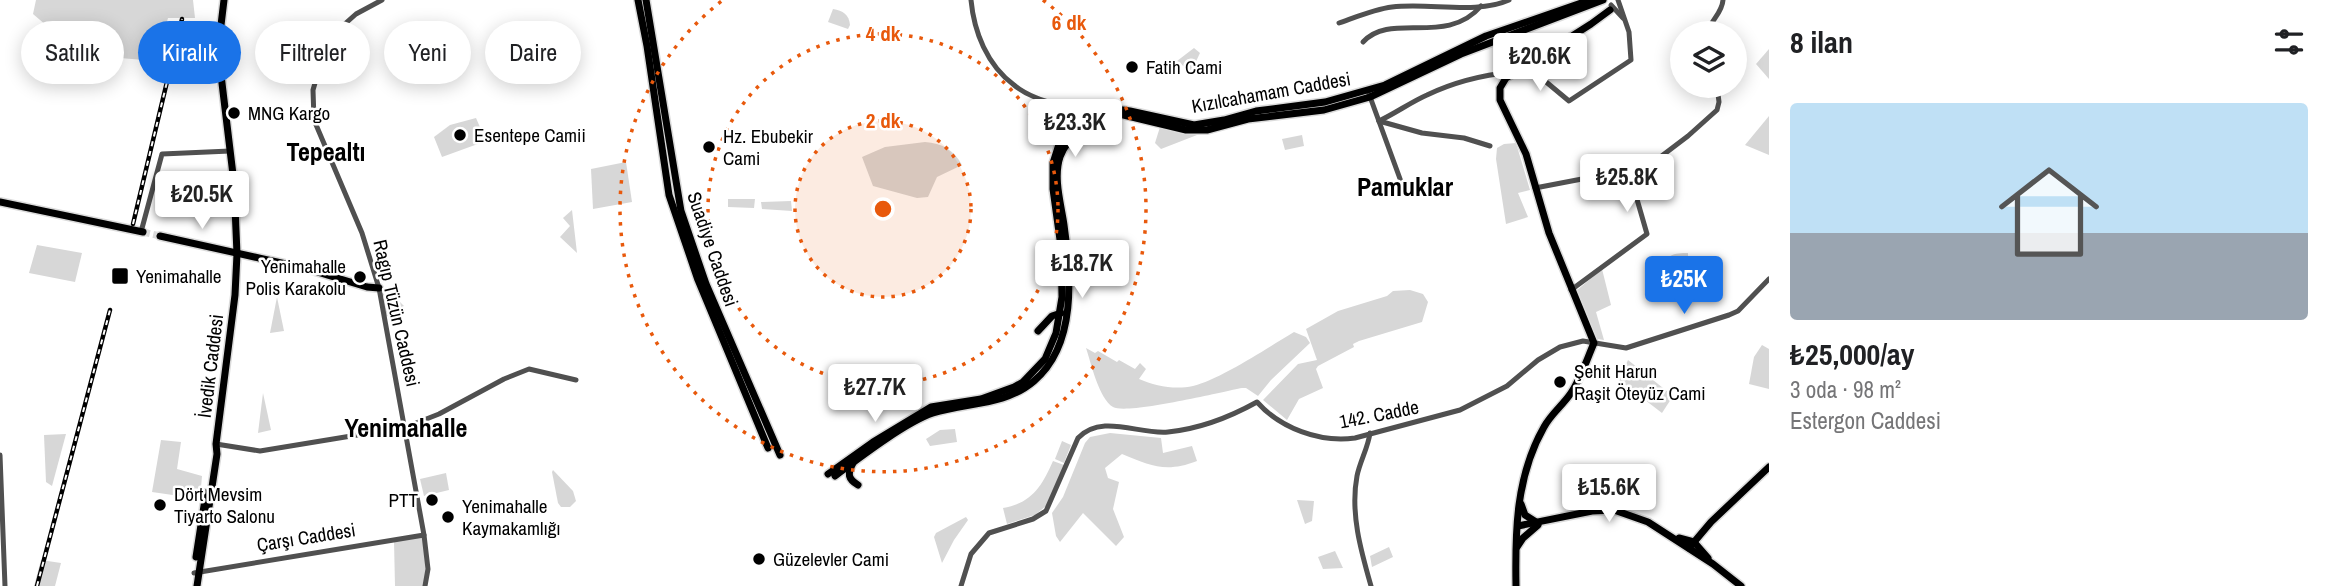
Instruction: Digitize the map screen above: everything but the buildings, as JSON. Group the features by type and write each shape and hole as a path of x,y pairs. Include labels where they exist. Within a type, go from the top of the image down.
{"main road":[{"name":"İvedik Caddesi","path":"194,586 236,295 237,254 230,151 218,50 224,0"},
{"name":"Suadiye Caddesi","path":"638,0 648,46 669,195 698,280 768,448"},
{"name":"Suadiye Caddesi","path":"646,0 681,211 711,296 780,455"},
{"name":"Kızılcahamam Caddesi","path":"1369,94 1486,36 1590,0"},
{"name":"Kızılcahamam Caddesi","path":"1080,108 1194,125 1256,111 1369,94 1461,54 1602,0"},
{"path":"1516,586 1520,497 1528,460 1551,415 1572,392 1594,343 1571,290 1539,201 1526,154 1500,100 1500,88 1515,72 1607,15 1610,5"},
{"path":"1062,106 1070,116 1069,128"},
{"path":"941,408 832,475 881,438 922,412 941,408 1005,397 1021,390 1055,354 1068,280 1052,174 1053,163 1060,141 1080,108"},
{"path":"1063,313 1057,176 1060,157 1076,131 1096,109"},
{"path":"0,202 142,232"},
{"path":"160,236 304,268 366,287 379,288"},
{"path":"366,287 374,284 376,279"},
{"path":"1061,324 1038,331 1052,316 1062,297"},
{"path":"1052,316 1063,313"},
{"path":"1035,375 1061,324"},
{"path":"1045,327 1051,329 1054,339"},
{"path":"853,463 850,480 858,485"},
{"path":"1694,547 1702,533 1731,502 1769,467"},
{"path":"1520,497 1525,515 1540,523"},
{"path":"1518,528 1591,511 1614,510 1648,522 1694,547 1741,586"},
{"path":"1516,547 1540,523"}],"street":[{"name":"Ragıp Tüzün Caddesi","path":"382,0 356,14 338,30 325,48 313,90 314,120 362,233 379,288 424,535 428,569 425,586"},
{"path":"971,0 973,24 983,47 1014,86 1044,101 1080,108"},
{"path":"1339,23 1390,7 1481,6 1508,0"},
{"path":"1527,66 1569,101 1632,60 1629,32 1618,0"},
{"path":"1712,21 1722,8 1723,0"},
{"path":"1610,5 1625,20"},
{"path":"1363,42 1369,35 1387,29 1456,25 1472,16 1481,6"},
{"path":"1379,121 1456,83 1483,75 1515,72"},
{"path":"1369,94 1404,187"},
{"path":"1535,188 1582,179 1626,183 1688,136 1717,110 1718,98"},
{"path":"1379,121 1422,133 1464,138 1490,146"},
{"path":"142,232 162,155 230,151"},
{"path":"1532,175 1550,185"},
{"path":"1571,290 1647,234 1634,190 1626,183"},
{"path":"1539,201 1550,185"},
{"name":"142. Cadde","path":"961,586 971,554 989,533 1034,519 1046,511 1078,438 1094,427 1111,426 1168,432 1231,416 1257,402 1280,423 1339,440 1429,420 1460,410 1507,386 1538,360 1560,347 1583,341 1626,348 1729,315 1738,311 1769,279"},
{"path":"216,444 261,451 405,427 439,414 504,379 529,369 576,380"},
{"path":"1370,433 1367,450 1358,471 1355,506 1362,555 1371,586"},
{"path":"0,456 5,586"},
{"name":"Çarşı Caddesi","path":"197,573 424,535"}],"shaded area":[{"path":"36,0 193,0 195,18 138,21 138,60 124,58 124,21 41,21 33,14"},
{"path":"833,9 847,16 850,25 848,29 828,22"},
{"path":"1194,48 1200,53 1191,72 1177,61"},
{"path":"1769,49 1769,79 1756,64"},
{"path":"1769,116 1769,155 1745,145"},
{"path":"476,118 486,141 442,157 434,137 450,125"},
{"path":"1160,127 1197,135 1161,149 1155,143"},
{"path":"1302,135 1304,146 1285,150 1282,139"},
{"path":"925,142 947,148 962,165 937,177 928,197 917,198 873,186 862,157 885,147"},
{"path":"1516,143 1530,190 1518,193 1528,217 1506,224 1496,159 1497,148"},
{"path":"626,162 632,202 593,209 591,169"},
{"path":"728,199 755,199 754,208 728,207"},
{"path":"791,201 792,211 762,209 761,202"},
{"path":"572,210 577,253 560,237 570,226 563,218"},
{"path":"37,245 82,253 75,282 29,273"},
{"path":"1688,253 1688,265 1665,264 1671,256"},
{"path":"1602,269 1611,305 1596,312 1604,340 1597,339 1576,291"},
{"path":"381,290 389,291 404,306 386,317"},
{"path":"1410,290 1423,294 1428,302 1422,322 1359,341 1353,344 1354,347 1318,366 1316,369 1323,388 1299,399 1287,420 1263,400 1298,364 1317,360 1306,329 1338,311 1387,296 1393,291"},
{"path":"277,297 284,331 270,333"},
{"path":"1294,332 1306,337 1310,343 1258,396 1242,388 1136,408 1122,409 1108,403 1096,380 1086,348 1135,369 1140,363 1146,369 1139,379 1179,388 1204,383"},
{"path":"1762,345 1769,349 1769,389 1749,384 1754,357"},
{"path":"1628,360 1673,396 1662,413 1619,380"},
{"path":"263,393 271,430 258,433"},
{"path":"955,429 957,442 930,446 926,439 940,430"},
{"path":"1110,433 1161,438 1163,453 1192,446 1197,461 1167,467 1142,462 1122,454 1105,468 1108,478 1119,482 1113,509 1124,537 1116,546 1083,513 1060,542 1056,536 1052,513 1063,497 1085,443 1090,437"},
{"path":"66,434 52,486 46,482 44,435"},
{"path":"161,440 181,442 177,469 202,476 200,499 152,492"},
{"path":"1062,441 1071,445 1064,463 1055,459"},
{"path":"1053,461 1064,465 1046,506 1035,515 1007,524 1003,508 1029,498 1045,478"},
{"path":"553,470 573,491 576,501 570,507 561,507 558,503"},
{"path":"446,473 449,490 424,496 420,479"},
{"path":"1297,500 1314,501 1312,521 1305,524"},
{"path":"966,517 968,520 942,563 934,537 936,533"},
{"path":"424,537 426,572 423,586 395,586 394,541"},
{"path":"1389,547 1393,557 1372,567 1370,556"},
{"path":"1335,551 1343,568 1323,569 1318,557"},
{"path":"41,560 61,563 55,586 34,586"}],"tunnel":[{"path":"143,232 160,236"}],"railway":[{"path":"133,224 182,19"},
{"path":"37,586 110,310"}],"place":[{"name":"Fatih Cami","path":"1132,67"},
{"name":"MNG Kargo","path":"234,113"},
{"name":"Esentepe Camii","path":"460,135"},
{"name":"Hz. Ebubekir Cami","path":"709,147"},
{"name":"Yenimahalle","path":"120,276"},
{"name":"Yenimahalle Polis Karakolu","path":"360,277"},
{"name":"Şehit Harun Raşit Öteyüz Cami","path":"1560,382"},
{"name":"PTT","path":"432,500"},
{"name":"Dört Mevsim Tiyarto Salonu","path":"160,505"},
{"name":"Yenimahalle Kaymakamlığı","path":"448,517"},
{"name":"Güzelevler Cami","path":"759,559"}],"district":[{"name":"Tepealtı","path":"326,151"},
{"name":"Pamuklar","path":"1405,186"},
{"name":"Yenimahalle","path":"406,427"}]}
